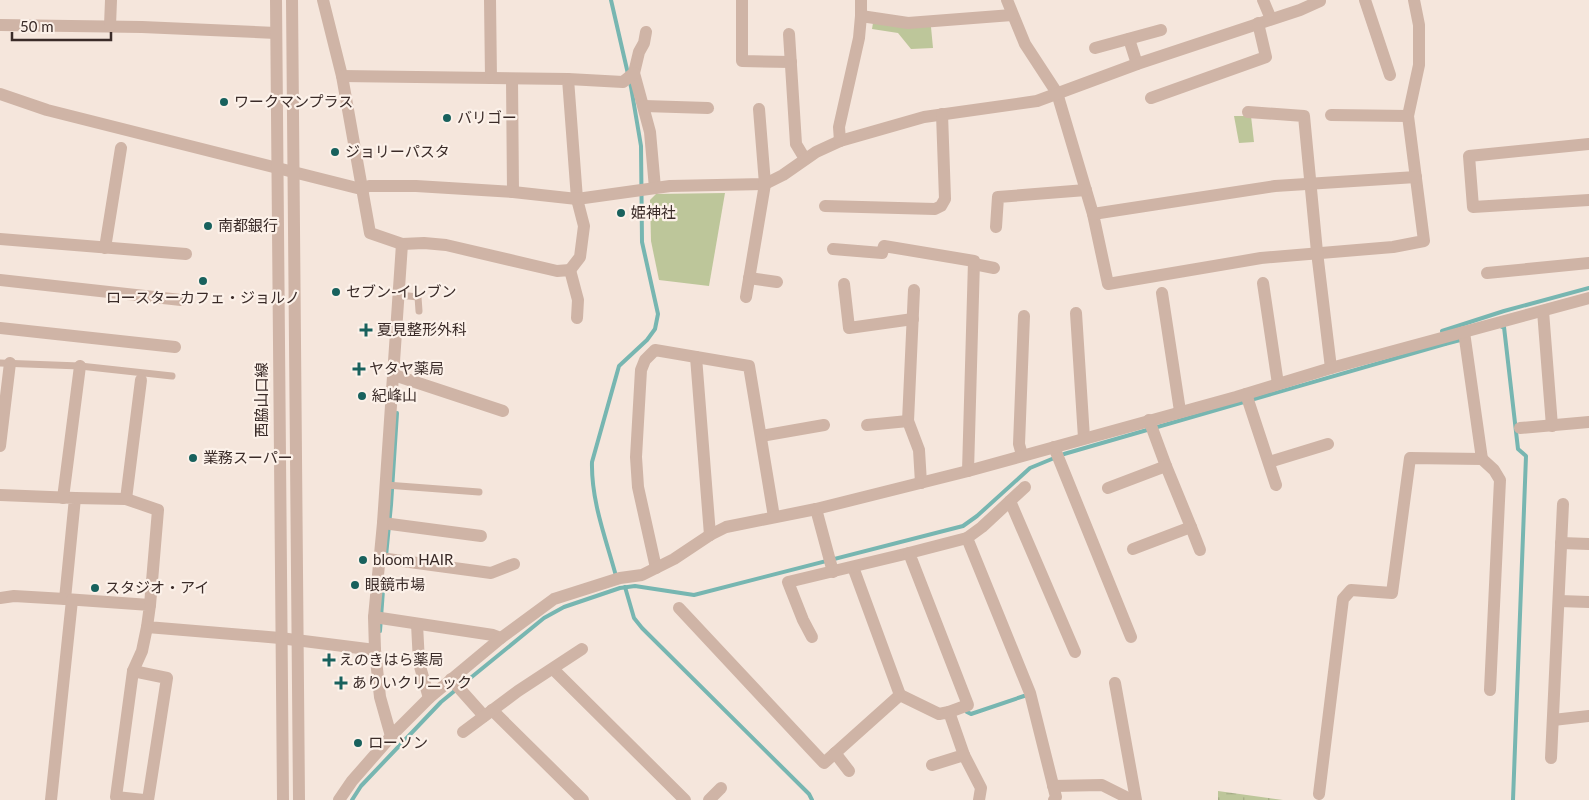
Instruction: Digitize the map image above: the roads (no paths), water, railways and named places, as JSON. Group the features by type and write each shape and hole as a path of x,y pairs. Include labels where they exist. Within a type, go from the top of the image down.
{"street":[{"path":"110,26 111,0"},
{"name":"西脇山口線","path":"276,0 280,638 283,800"},
{"path":"292,0 299,800"},
{"path":"323,0 342,76 370,233 402,244 446,245 557,271 570,270 580,257 584,226 577,200 568,79"},
{"path":"490,0 491,78"},
{"path":"742,0 742,61 791,62"},
{"path":"840,141 839,127 859,38 861,0"},
{"path":"1007,0 1025,44 1056,93 1094,214 1108,284 1261,258 1393,247 1424,241 1408,116 1419,65 1419,26 1414,0"},
{"path":"1263,0 1271,19"},
{"path":"0,94 47,110 294,174 362,189 370,186 416,186 513,192 577,200 646,189 765,184 783,175 816,152 840,141 924,117 1037,101 1137,64 1300,10 1321,0"},
{"path":"1365,0 1390,75"},
{"path":"861,16 908,23 1012,15"},
{"path":"1152,98 1266,57 1258,23"},
{"path":"0,25 110,26 276,33"},
{"path":"1094,48 1161,30"},
{"path":"342,76 568,79 623,82 631,75 644,43 646,32"},
{"path":"789,34 796,144 805,159"},
{"path":"1129,39 1137,64"},
{"path":"631,75 644,106 650,132 646,189"},
{"path":"512,79 513,192"},
{"path":"644,106 708,108"},
{"path":"746,297 765,184 759,110"},
{"path":"1248,112 1304,116 1317,252 1332,368"},
{"path":"825,206 935,209 941,206 944,199 942,114"},
{"path":"1331,115 1408,116"},
{"path":"1589,144 1468,156 1473,207 1589,200"},
{"path":"105,248 121,148"},
{"path":"1094,214 1275,186 1416,177"},
{"path":"996,227 998,197 1086,190"},
{"path":"0,239 186,254"},
{"path":"395,732 380,697 375,650 391,485 403,296 402,244"},
{"path":"833,249 882,252 884,246 974,261 974,264 994,268"},
{"path":"1488,273 1589,263"},
{"path":"968,471 974,264"},
{"path":"570,270 578,300 577,318"},
{"path":"749,278 777,282"},
{"path":"0,280 181,300"},
{"path":"1263,283 1278,384"},
{"path":"844,284 849,328 913,319"},
{"path":"914,290 908,421 919,450 921,483"},
{"path":"1162,293 1180,411"},
{"path":"339,800 352,781 395,732 429,698 501,638 554,599 617,579 642,575 674,559 710,535 726,527 816,509 968,471 1442,338 1464,338 1543,311 1589,298"},
{"path":"1543,311 1552,426"},
{"path":"1076,313 1084,438"},
{"path":"1022,455 1020,444 1024,316"},
{"path":"0,328 175,347"},
{"path":"1464,338 1482,459 1494,470 1500,480 1490,690"},
{"path":"656,568 638,487 636,457 641,370 645,360 655,350 749,366 774,517"},
{"path":"696,357 710,535"},
{"path":"0,446 5,363"},
{"path":"51,800 68,600 69,498 80,366"},
{"path":"398,376 503,411"},
{"path":"126,499 141,380"},
{"path":"1246,394 1276,486"},
{"path":"1149,420 1200,550"},
{"path":"867,425 908,421"},
{"path":"1520,428 1589,422"},
{"path":"760,436 824,426"},
{"path":"1269,462 1328,444"},
{"path":"1054,447 1131,637"},
{"path":"1319,794 1343,599 1351,590 1392,593 1410,458 1482,459"},
{"path":"1108,488 1166,466"},
{"path":"812,637 788,582 967,538 982,528 1025,487"},
{"path":"0,495 126,499 158,510 148,627 142,651 133,671 116,797 144,800"},
{"path":"1010,501 1075,652"},
{"path":"1551,758 1563,504"},
{"path":"816,509 833,572"},
{"path":"388,524 481,536"},
{"path":"1133,549 1190,527"},
{"path":"967,538 1030,693 1056,797 1054,800"},
{"path":"1561,543 1589,544"},
{"path":"853,567 900,695 940,714 949,712 968,705 908,553"},
{"path":"385,558 491,573 514,564"},
{"path":"0,598 14,596 150,605"},
{"path":"1559,601 1589,602"},
{"path":"679,608 824,762 900,695"},
{"path":"378,618 493,635 501,638"},
{"path":"417,624 419,663 429,698"},
{"path":"148,627 280,638 375,650"},
{"path":"463,732 582,649"},
{"path":"553,669 685,800"},
{"path":"133,671 167,678 148,800"},
{"path":"450,679 583,800"},
{"path":"1115,683 1134,800"},
{"path":"949,712 964,755 982,788 979,800"},
{"path":"1553,720 1589,716"},
{"path":"835,753 849,771"},
{"path":"932,765 964,755"},
{"path":"1053,786 1102,785 1134,800"},
{"path":"709,800 721,788"}],"lane":[{"path":"403,296 418,297 418,311"},
{"path":"5,363 80,366 172,376"},
{"path":"391,485 478,492"}],"waterway":[{"path":"611,0 631,87 641,146 642,242 658,314 655,329 647,340 619,366 592,462 594,491 616,576"},
{"path":"352,800 361,786 441,702 544,618 564,607 620,588 635,586 694,595 963,526 977,516 1030,468 1064,454 1445,344 1442,331 1504,311 1589,288"},
{"path":"1502,327 1504,327 1518,449 1526,456 1513,800"},
{"path":"1445,344 1464,339"},
{"path":"386,556 397,413"},
{"path":"625,587 634,618 642,628 809,794 812,800"},
{"path":"380,631 383,590"},
{"path":"967,712 971,714 1024,696"}],"place":[{"name":"ワークマンプラス","path":"224,102"},
{"name":"バリゴー","path":"447,118"},
{"name":"ジョリーパスタ","path":"335,152"},
{"name":"姫神社","path":"621,213"},
{"name":"南都銀行","path":"208,226"},
{"name":"ロースターカフェ・ジョルノ","path":"203,281"},
{"name":"セブン-イレブン","path":"336,292"},
{"name":"夏見整形外科","path":"366,330"},
{"name":"ヤタヤ薬局","path":"359,369"},
{"name":"紀峰山","path":"362,396"},
{"name":"業務スーパー","path":"193,458"},
{"name":"bloom HAIR","path":"363,560"},
{"name":"眼鏡市場","path":"355,585"},
{"name":"スタジオ・アイ","path":"95,588"},
{"name":"えのきはら薬局","path":"329,660"},
{"name":"ありいクリニック","path":"341,683"},
{"name":"ローソン","path":"358,743"}]}
